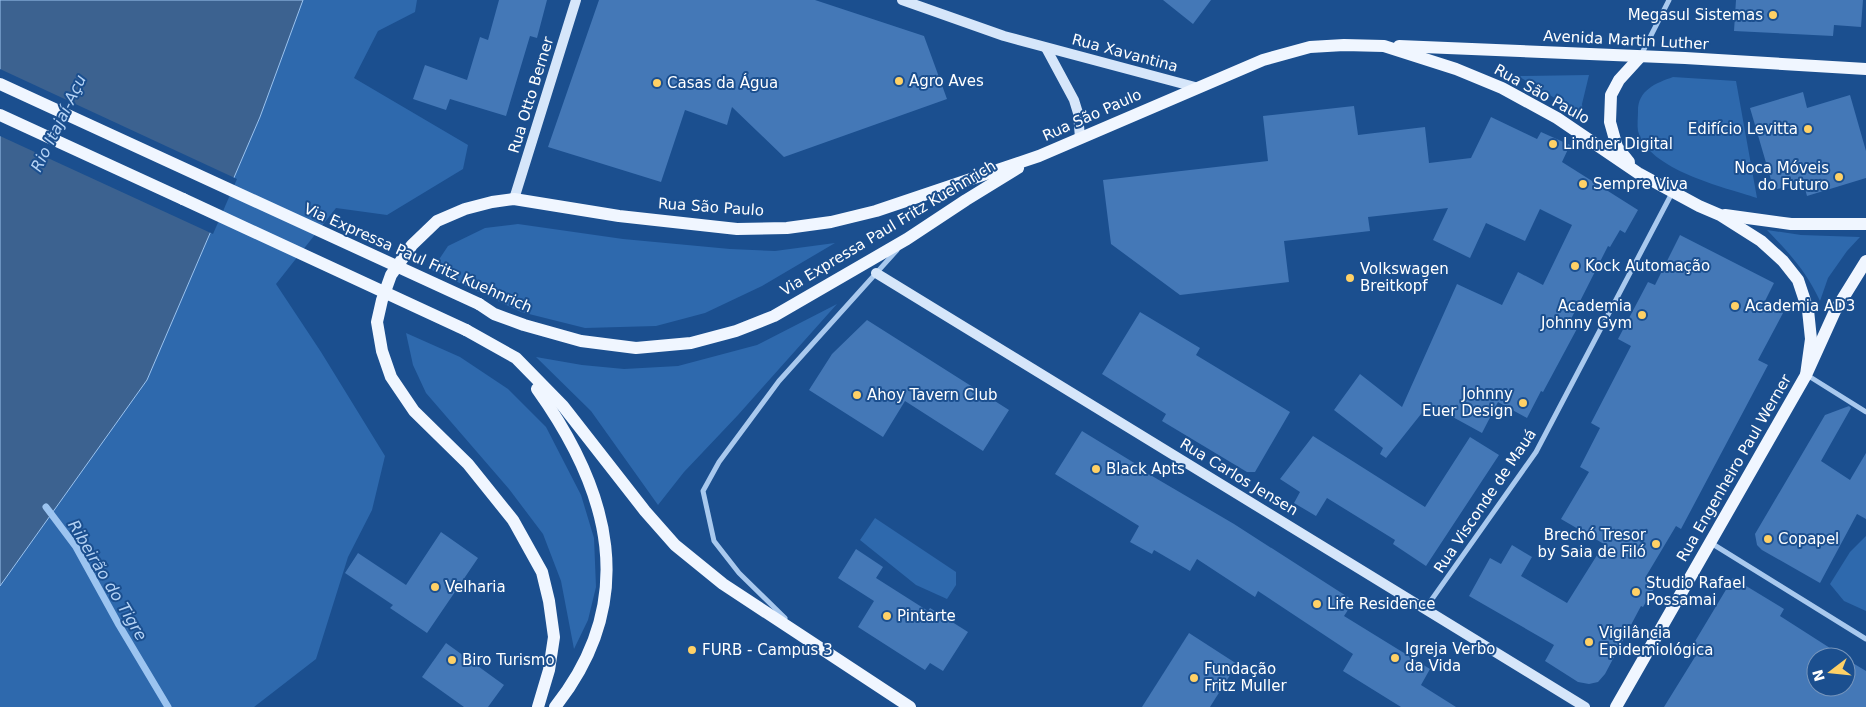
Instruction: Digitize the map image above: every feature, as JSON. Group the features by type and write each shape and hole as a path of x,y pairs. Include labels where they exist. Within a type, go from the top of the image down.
{"main road":[{"name":"Rua São Paulo","path":"538,707 549,670 554,637 549,601 542,572 512,520 468,464 414,411 391,377 382,351 377,322 391,275 412,245 437,221 492,202 514,199 619,216 737,229 787,228 830,222 876,211 1039,156 1195,87 1263,60 1310,47 1344,44 1384,46 1456,69 1502,88 1557,118 1638,173 1673,193 1720,215 1761,241 1783,261 1798,280 1808,310 1811,339 1806,374"},
{"name":"Avenida Martin Luther","path":"1384,46 1866,69"},
{"name":"Rua São Paulo","path":"1638,173 1617,147 1610,122 1611,95 1619,80 1640,57"},
{"name":"Via Expressa Paul Fritz Kuehnrich","path":"0,84 479,304 494,314 524,325 581,341 636,348 691,343 736,330 774,316 908,239 966,200 1039,156"},
{"path":"0,115 466,330 516,358 563,406 674,545 723,584 910,707"},
{"name":"Rua São Paulo","path":"1720,215 1790,224 1866,224"},
{"path":"1806,374 1835,310 1866,261"},
{"path":"516,358 556,416 582,463 594,494 605,548 607,574 603,611 591,649 555,707"},
{"name":"Rua Engenheiro Paul Werner","path":"1616,707 1806,374"}],"street":[{"name":"Rua Otto Berner","path":"514,199 576,0"},
{"name":"Rua Xavantina","path":"902,0 1004,36 1195,87"},
{"path":"1640,57 1669,0"},
{"name":"Rua Xavantina","path":"1046,48 1074,100 1078,113 1080,138"},
{"name":"Rua Visconde de Mauá","path":"1425,609 1536,452 1673,193"},
{"path":"803,637 739,573 714,540 703,491 719,462 779,381 908,239"},
{"name":"Rua Carlos Jensen","path":"876,273 1585,707"},
{"path":"1806,374 1866,412"},
{"path":"1710,542 1866,639"}],"shaded area":[{"path":"303,0 417,0 415,12 378,31 354,78 468,145 463,169 387,215 336,208 276,284 321,352 385,456 372,510 348,557 316,659 254,707 0,707 0,586 147,380 260,117"},
{"path":"1589,75 1582,104 1583,115 1518,76"},
{"path":"1673,77 1736,81 1757,198 1689,175 1656,156 1645,145 1638,131 1638,111 1641,98 1649,88"},
{"path":"518,224 623,239 730,249 775,251 835,243 762,286 705,313 656,326 585,328 521,312 432,270 448,246 485,228"},
{"path":"1767,230 1801,235 1860,237 1847,251 1828,278 1820,301 1797,263"},
{"path":"837,304 738,415 684,472 658,505 591,411 536,357 582,365 624,369 678,366 757,345"},
{"path":"406,333 460,357 508,389 546,427 581,495 594,538 596,587 588,620 574,649 561,581 543,534 509,489 426,393 413,365"},
{"path":"875,518 956,572 956,585 947,599 916,585 860,540"},
{"path":"1866,536 1866,611 1844,601 1830,584 1850,552"}],"water":[{"name":"Rio Itajaí-Açu","path":"0,0 303,0 260,117 147,380 0,586"}],"pier":[{"path":"0,69 237,179 213,234 0,136"}],"building":[{"path":"499,0 547,0 537,38 530,36 506,116 450,99 446,110 413,99 425,65 467,80 480,37 488,40"},
{"name":"Casas da Água","path":"599,0 815,0 924,36 947,99 784,157 732,107 727,125 685,110 661,182 548,147"},
{"path":"1163,0 1211,0 1193,24"},
{"name":"Megasul Sistemas","path":"1736,0 1863,0 1861,27 1834,25 1833,36 1734,31"},
{"name":"Edifício Levitta","path":"1803,92 1807,108 1850,95 1866,151 1866,178 1807,196 1803,182 1774,190 1750,108"},
{"path":"1354,106 1358,135 1425,127 1429,163 1471,158 1491,117 1537,139 1541,132 1570,145 1562,162 1638,210 1625,233 1620,230 1610,247 1608,246 1570,321 1579,325 1527,418 1498,402 1482,433 1429,404 1386,458 1380,454 1383,448 1334,410 1360,374 1402,407 1457,284 1502,305 1518,272 1543,285 1572,225 1540,209 1525,241 1486,223 1470,258 1433,240 1448,208 1368,217 1370,231 1284,241 1289,282 1180,295 1111,244 1103,180 1268,161 1263,116"},
{"path":"1680,235 1774,283 1764,303 1783,313 1758,360 1768,365 1681,529 1676,526 1645,578 1656,585 1643,607 1641,606 1605,674 1598,682 1589,684 1578,682 1545,661 1554,645 1469,596 1490,558 1501,564 1512,545 1532,557 1521,576 1567,603 1604,544 1561,519 1589,472 1580,467 1600,428 1591,423 1631,346 1618,339 1648,282 1655,285"},
{"path":"1140,312 1200,348 1196,355 1290,412 1255,472 1247,472 1162,421 1166,414 1102,374"},
{"path":"867,320 1009,410 983,451 905,401 883,437 809,390 832,354"},
{"path":"1849,406 1851,408 1821,461 1850,480 1866,453 1866,519 1857,514 1820,583 1762,550 1757,545 1755,534 1825,415"},
{"path":"1082,431 1136,464 1135,466 1234,524 1354,601 1344,616 1430,669 1421,685 1456,707 1401,707 1343,671 1353,654 1258,591 1255,597 1197,559 1190,571 1154,550 1152,554 1130,542 1139,526 1055,474"},
{"path":"1313,436 1425,507 1470,437 1499,455 1426,566 1393,544 1395,540 1327,498 1316,516 1294,503 1300,492 1280,479"},
{"path":"441,532 478,558 427,633 390,608 393,605 345,573 358,553 406,585"},
{"path":"856,549 883,567 876,578 928,611 930,608 968,632 943,671 930,663 925,670 858,627 874,601 838,578"},
{"path":"1733,578 1784,609 1780,616 1828,647 1806,647 1806,697 1856,697 1856,665 1866,671 1866,707 1664,707 1698,652 1691,648"},
{"name":"Fundação Fritz Muller","path":"1189,633 1237,664 1210,707 1142,707"},
{"name":"Biro Turismo","path":"446,643 504,685 488,707 464,707 422,677"}],"waterway":[{"name":"Ribeirão do Tigre","path":"46,507 76,547 119,625 168,707"}],"place":[{"name":"Megasul Sistemas","path":"1773,15"},
{"name":"Agro Aves","path":"899,81"},
{"name":"Casas da Água","path":"657,83"},
{"name":"Edifício Levitta","path":"1808,129"},
{"name":"Lindner Digital","path":"1553,144"},
{"name":"Noca Móveis do Futuro","path":"1839,177"},
{"name":"Sempre Viva","path":"1583,184"},
{"name":"Kock Automação","path":"1575,266"},
{"name":"Volkswagen Breitkopf","path":"1350,278"},
{"name":"Academia AD3","path":"1735,306"},
{"name":"Academia Johnny Gym","path":"1642,315"},
{"name":"Ahoy Tavern Club","path":"857,395"},
{"name":"Johnny Euer Design","path":"1523,403"},
{"name":"Black Apts","path":"1096,469"},
{"name":"Copapel","path":"1768,539"},
{"name":"Brechó Tresor by Saia de Filó","path":"1656,544"},
{"name":"Velharia","path":"435,587"},
{"name":"Studio Rafael Possamai","path":"1636,592"},
{"name":"Life Residence","path":"1317,604"},
{"name":"Pintarte","path":"887,616"},
{"name":"Vigilância Epidemiológica","path":"1589,642"},
{"name":"FURB - Campus 3","path":"692,650"},
{"name":"Igreja Verbo da Vida","path":"1395,658"},
{"name":"Biro Turismo","path":"452,660"},
{"name":"Fundação Fritz Muller","path":"1194,678"}]}
